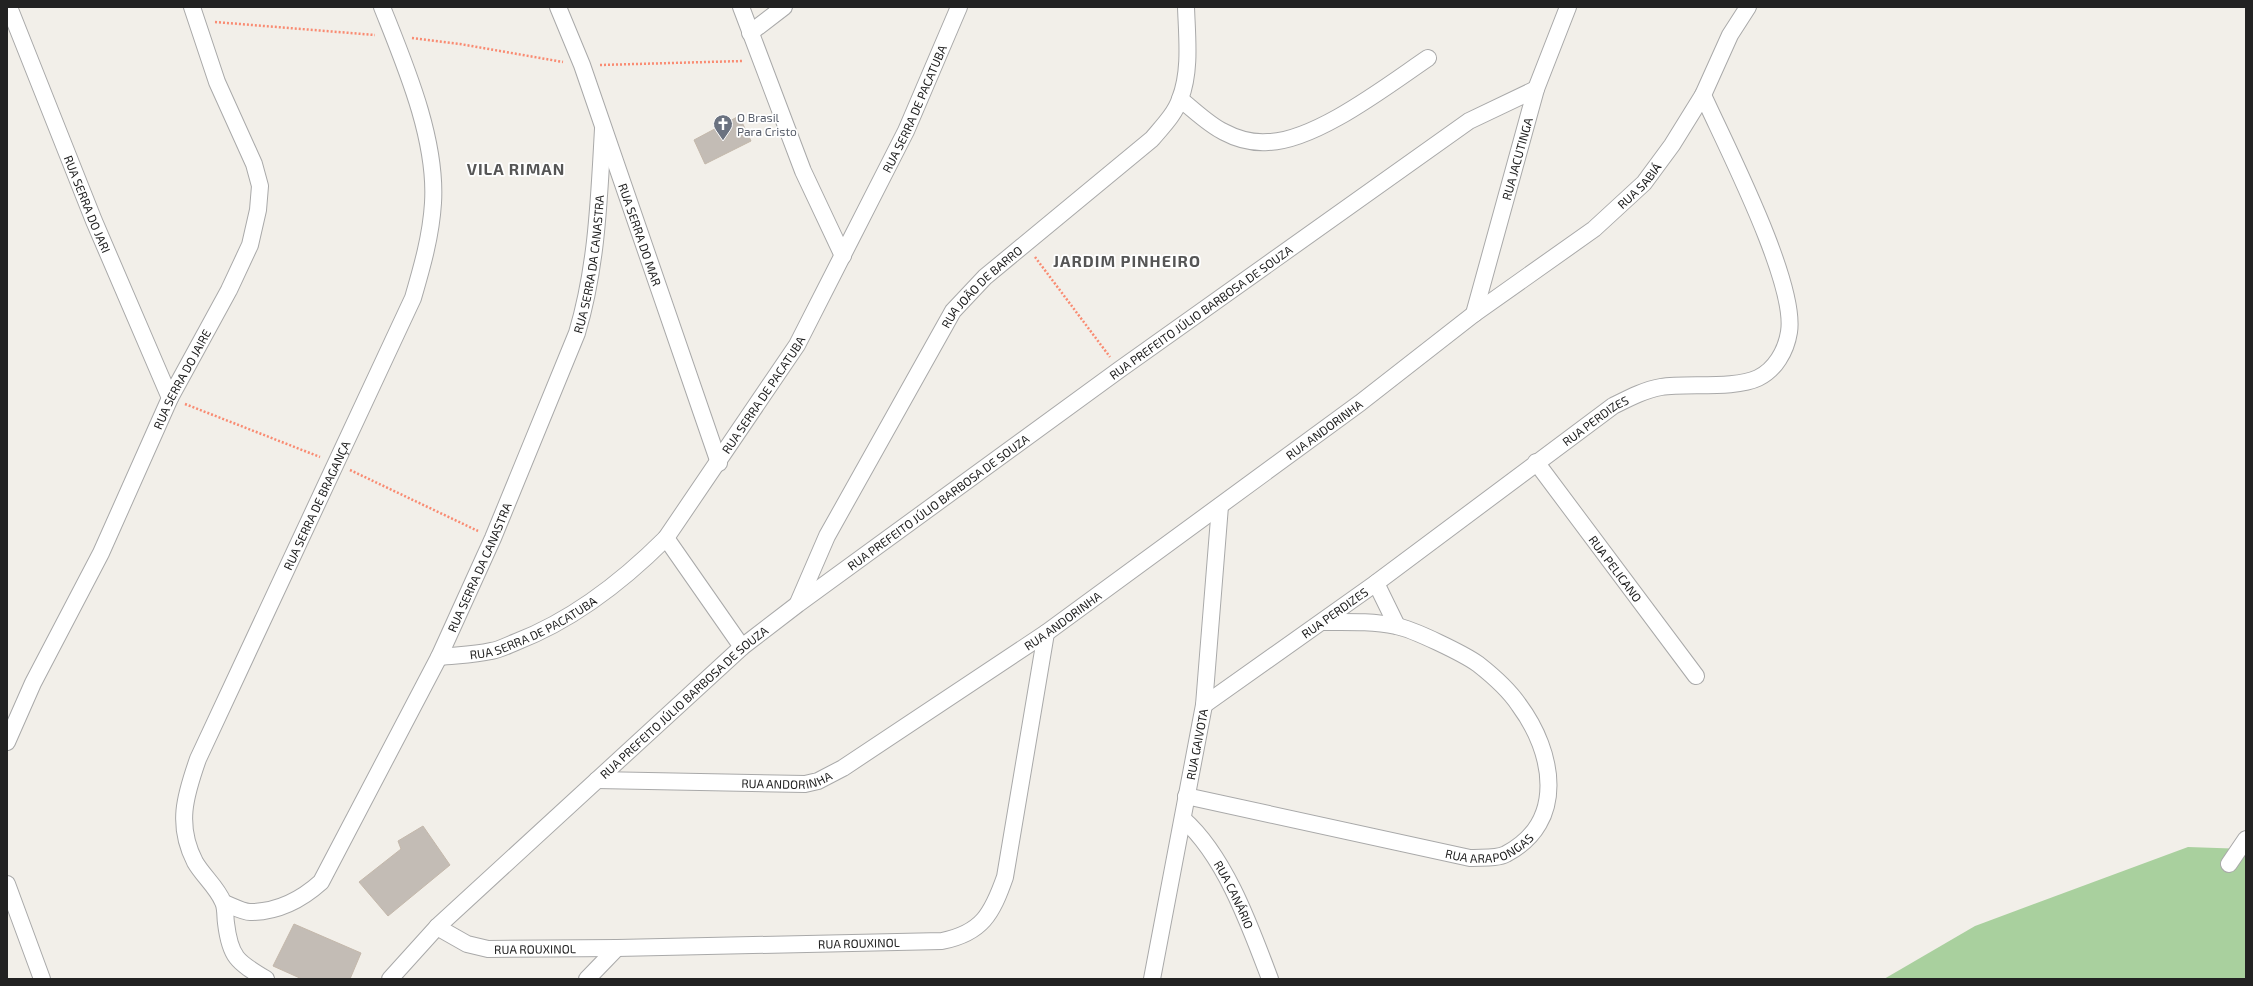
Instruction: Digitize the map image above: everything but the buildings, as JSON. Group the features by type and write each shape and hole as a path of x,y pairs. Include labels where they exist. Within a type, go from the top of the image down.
{"street":[{"name":"RUA SERRA DO JARI","path":"10,7 94,221 170,398"},
{"name":"RUA SERRA DE BRAGANÇA","path":"266,979 248,969 233,956 228,940 224,903 195,862 184,830 183,812 186,792 198,759 337,464 413,298 428,248 433,202 430,158 420,110 394,36 382,7"},
{"name":"RUA SERRA DO MAR","path":"558,7 582,65 719,463"},
{"path":"741,7 803,171 844,256"},
{"path":"750,33 784,7"},
{"name":"RUA SERRA DE PACATUBA","path":"439,657 491,651 529,637 573,613 602,594 646,558 666,538 719,463 797,345 844,256 906,131 959,7"},
{"name":"RUA JOÃO DE BARRO","path":"798,604 827,536 953,311 985,277 1152,139 1168,119 1180,99 1187,68 1186,7"},
{"name":"RUA JACUTINGA","path":"1474,314 1536,89 1568,7"},
{"name":"RUA SABIÁ","path":"1474,314 1594,229 1644,183 1672,145 1703,95 1730,35 1748,7"},
{"name":"RUA SERRA DO JAIRE","path":"7,742 33,683 101,552 170,398 229,290 250,245 258,210 260,192 254,164 217,82 195,14"},
{"path":"1180,99 1223,132 1247,141 1268,142 1286,139 1311,130 1353,109 1428,58"},
{"name":"RUA PREFEITO JÚLIO BARBOSA DE SOUZA","path":"390,979 437,927 742,647 798,604 1119,370 1469,121 1536,89"},
{"name":"RUA PERDIZES","path":"1204,705 1323,622 1613,406 1641,393 1662,387 1736,382 1757,378 1774,366 1784,351 1789,331 1788,310 1782,282 1768,240 1703,95"},
{"name":"RUA SERRA DA CANASTRA","path":"224,903 249,912 280,907 300,899 321,882 439,657 493,538 577,333 587,300 597,231 603,129"},
{"name":"RUA ANDORINHA","path":"597,780 805,784 818,781 843,768 1046,633 1360,404 1474,314"},
{"name":"RUA PELICANO","path":"1536,462 1696,676"},
{"name":"RUA GAIVOTA","path":"1152,979 1172,865 1183,819 1186,796 1204,705 1220,506"},
{"path":"666,538 742,647"},
{"path":"1376,583 1397,626"},
{"name":"RUA ARAPONGAS","path":"1186,796 1470,858 1505,855 1533,834 1547,807 1550,784 1544,755 1532,724 1519,704 1478,664 1459,653 1397,626 1354,622 1323,622"},
{"name":"RUA ROUXINOL","path":"437,927 467,944 488,949 617,948 942,941 961,937 977,928 989,914 1005,877 1046,633"},
{"name":"RUA CANÁRIO","path":"1183,819 1198,833 1210,848 1227,880 1270,979"},
{"path":"2229,864 2246,839"},
{"path":"7,884 42,979"},
{"path":"587,979 617,948"}],"path":[{"path":"195,14 460,44 582,65 761,61"},
{"path":"1025,244 1119,370"},
{"path":"170,398 337,464 493,538"}],"green space":[{"path":"2188,847 2246,849 2246,979 1884,979 1975,926"}],"place":[{"name":"O Brasil Para Cristo","path":"723,141"}],"district":[{"name":"VILA RIMAN","path":"516,168"},
{"name":"JARDIM PINHEIRO","path":"1127,260"}]}
